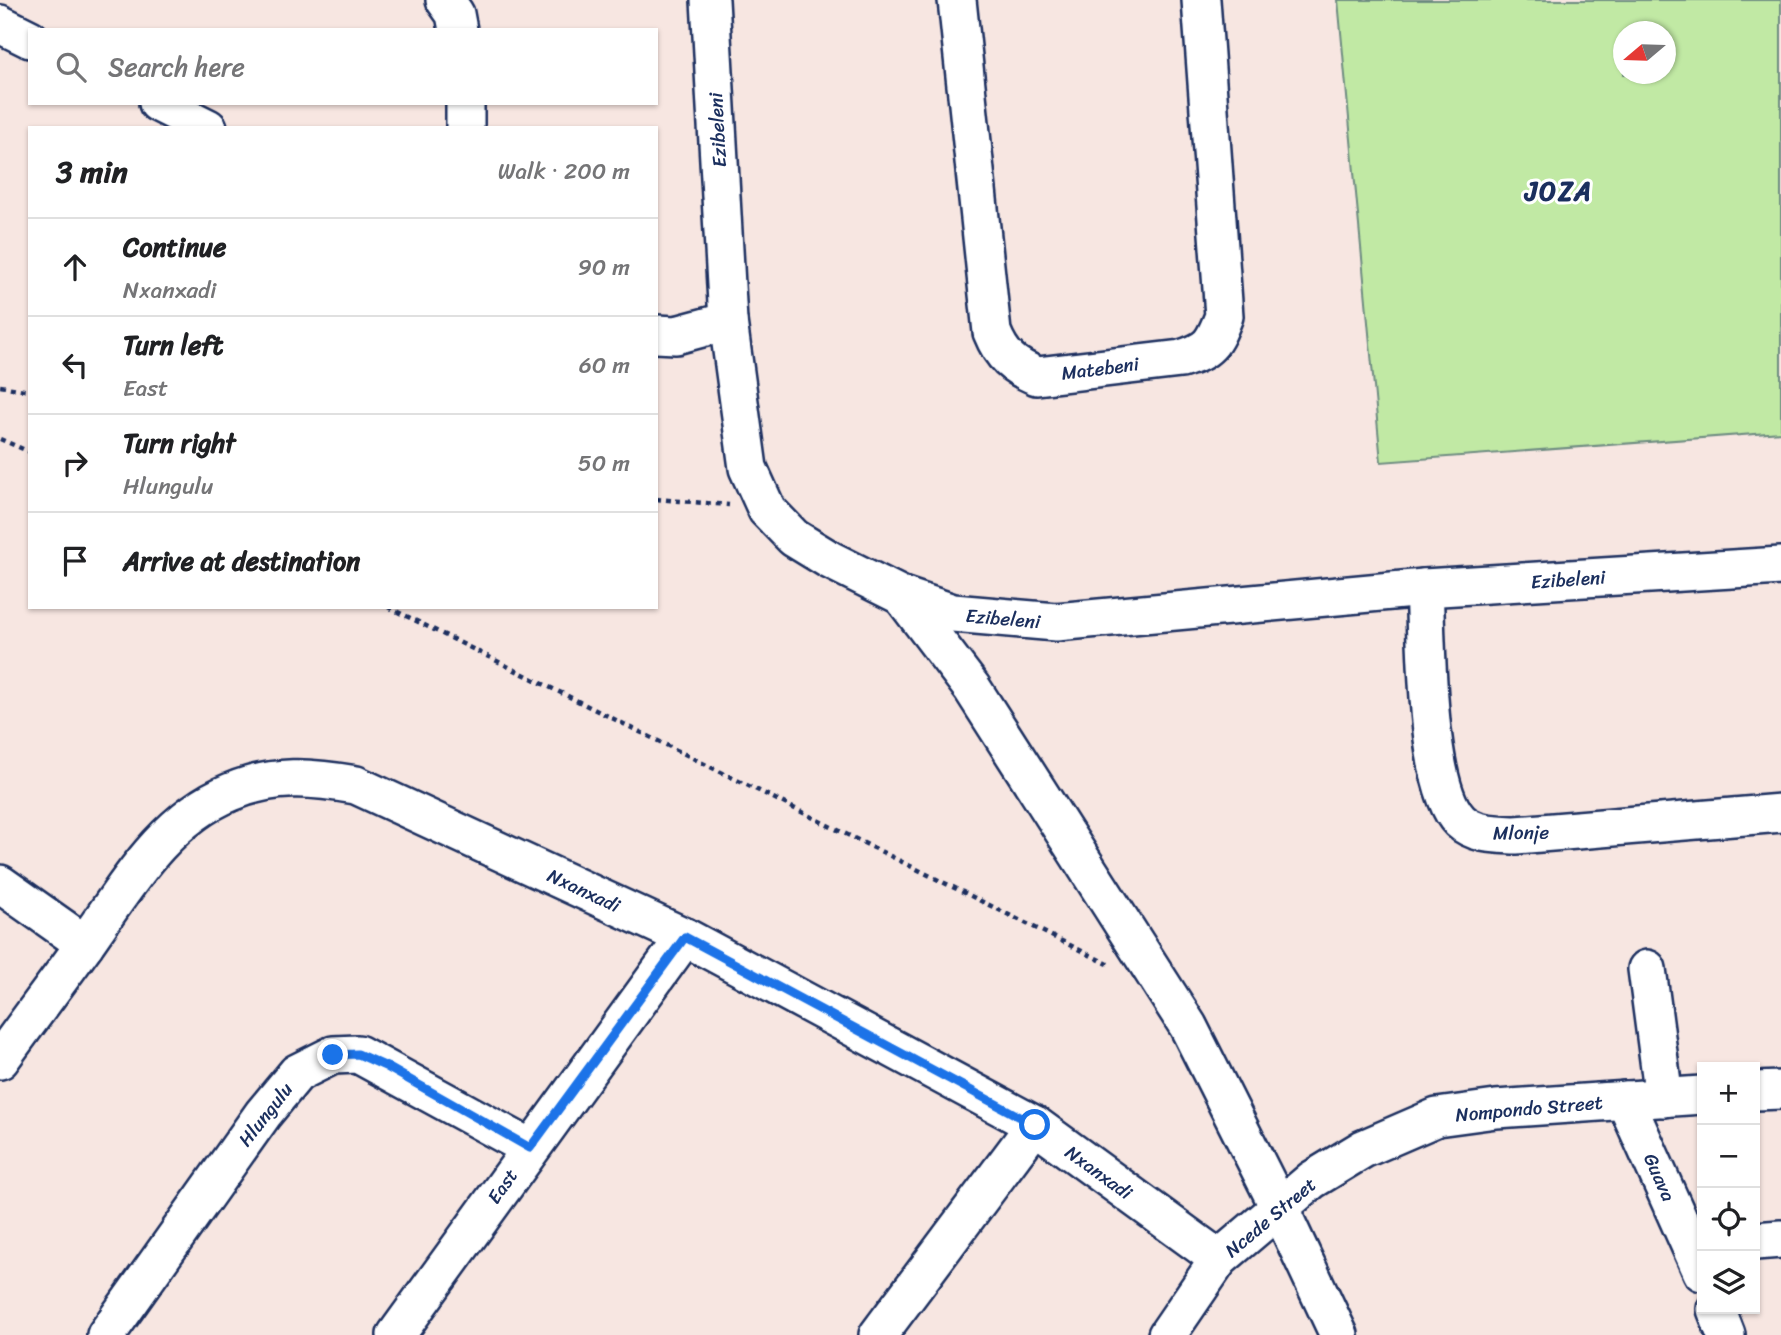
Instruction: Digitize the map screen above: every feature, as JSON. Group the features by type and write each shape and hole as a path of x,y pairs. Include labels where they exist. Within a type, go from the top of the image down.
{"street":[{"path":"445,0 455,14 458,28"},
{"name":"Ezibeleni","path":"710,0 728,321 748,468 768,510 794,538 830,561 902,596 953,613 1056,622 1424,588 1781,566"},
{"name":"Matebeni","path":"957,0 992,332 1000,353 1016,367 1037,376 1181,359 1203,352 1215,339 1224,316 1202,0"},
{"path":"0,24 28,38"},
{"path":"162,105 204,126"},
{"path":"465,105 465,126"},
{"path":"658,334 677,335 728,321"},
{"name":"Mlonje","path":"1424,588 1436,764 1445,801 1461,822 1485,834 1516,835 1781,813"},
{"path":"902,596 972,688 1188,1026 1279,1207 1339,1335"},
{"name":"Nxanxadi","path":"0,1060 139,867 177,826 228,793 258,783 307,776 356,785 685,937 1035,1125 1219,1259"},
{"path":"0,884 85,944"},
{"name":"East","path":"396,1335 685,937"},
{"path":"1647,969 1664,1098"},
{"name":"Hlungulu","path":"106,1335 263,1114 297,1073 318,1060 333,1055 358,1054 530,1148"},
{"path":"1760,1091 1781,1090"},
{"name":"Nompondo Street","path":"1363,1149 1437,1117 1496,1109 1697,1095"},
{"name":"Guava","path":"1625,1100 1697,1253"},
{"path":"878,1335 1035,1125"},
{"name":"Ncede Street","path":"1167,1335 1219,1259 1312,1180 1363,1149"},
{"path":"1760,1241 1781,1239"},
{"path":"1718,1314 1726,1335"}],"path":[{"path":"0,386 28,391"},
{"path":"0,439 28,451"},
{"path":"658,499 768,510"},
{"path":"392,609 1111,966"}],"green space":[{"path":"1338,0 1781,0 1781,432 1381,462"}],"district":[{"name":"JOZA","path":"1559,191"}],"route":[{"path":"333,1055 358,1054 387,1067 530,1148 685,937 1035,1125"}]}
